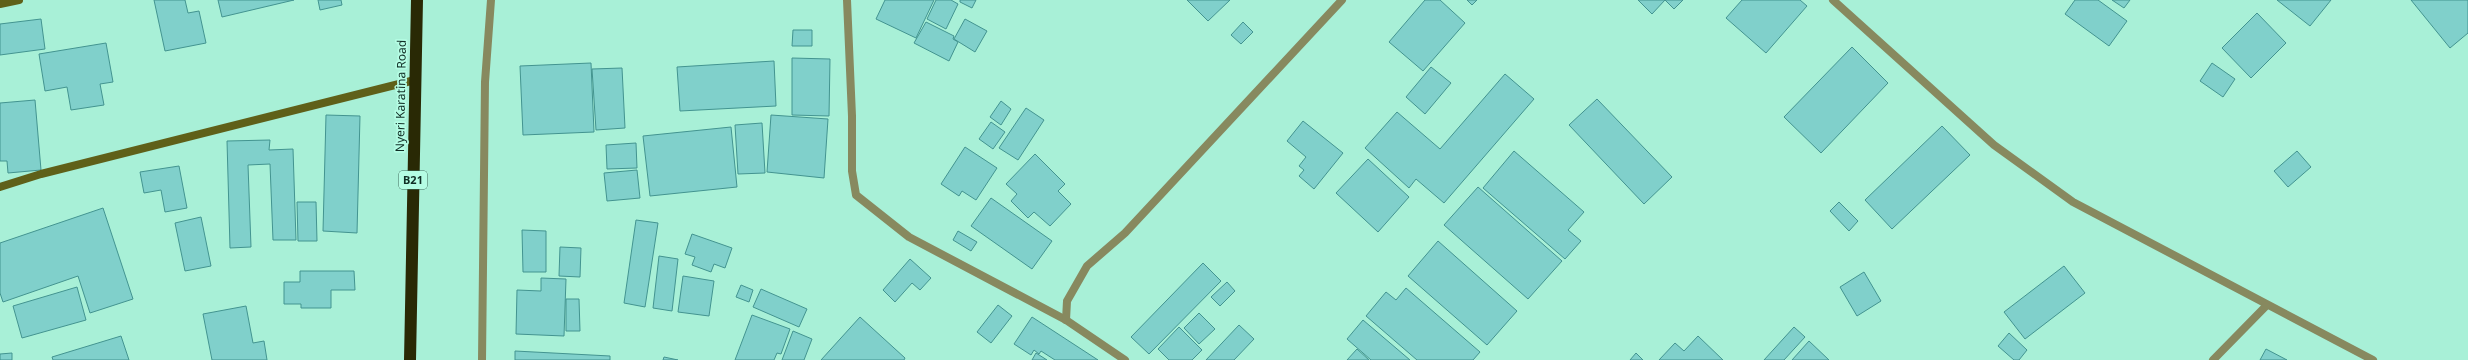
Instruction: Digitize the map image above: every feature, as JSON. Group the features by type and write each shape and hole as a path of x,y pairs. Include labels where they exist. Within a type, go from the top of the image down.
{"highway":[{"name":"Nyeri Karatina Road","path":"410,360 417,0"}],"street":[{"path":"0,4 19,0"},
{"path":"482,360 485,82 491,0"},
{"path":"847,0 852,116 852,171 856,195 909,237 1066,320 1125,360"},
{"path":"1066,320 1067,301 1087,266 1125,233 1342,0"},
{"path":"1833,0 1994,146 2073,202 2266,306 2373,360"},
{"path":"0,187 41,174 415,80"},
{"path":"2213,360 2266,306"}],"building":[{"path":"154,0 185,0 188,13 199,11 206,43 165,51"},
{"path":"218,0 294,0 222,17"},
{"path":"318,0 341,0 342,5 320,10"},
{"path":"885,0 934,0 916,38 876,19"},
{"path":"936,0 951,0 958,4 946,29 927,19"},
{"path":"960,0 976,0 972,8 960,2"},
{"path":"1187,0 1230,0 1208,21"},
{"path":"1425,0 1440,0 1465,23 1423,71 1389,42"},
{"path":"1467,0 1477,0 1472,5"},
{"path":"1638,0 1665,0 1652,14"},
{"path":"1665,0 1683,0 1674,9"},
{"path":"1742,0 1800,0 1807,6 1766,53 1726,18"},
{"path":"2075,0 2098,0 2127,21 2109,46 2065,14"},
{"path":"2112,0 2130,0 2124,8"},
{"path":"2277,0 2331,0 2310,26"},
{"path":"2411,0 2468,0 2468,33 2450,48"},
{"path":"2257,13 2286,43 2251,78 2222,48"},
{"path":"41,19 45,49 0,55 0,24"},
{"path":"965,19 987,31 975,52 954,39"},
{"path":"926,22 954,36 953,39 958,42 949,61 914,43"},
{"path":"1243,22 1253,32 1241,44 1231,35"},
{"path":"793,30 812,30 812,46 792,46"},
{"path":"106,43 113,82 100,84 104,105 71,110 67,87 45,91 39,54"},
{"path":"1852,47 1888,83 1821,153 1784,117"},
{"path":"792,58 830,59 829,116 792,115"},
{"path":"774,61 776,106 680,111 677,67"},
{"path":"591,63 594,132 523,135 520,66"},
{"path":"2212,63 2235,79 2223,97 2200,81"},
{"path":"1431,67 1451,83 1425,114 1406,97"},
{"path":"622,68 625,128 596,130 592,69"},
{"path":"1505,74 1534,99 1444,203 1416,179 1409,188 1365,148 1397,112 1440,149"},
{"path":"1597,99 1672,177 1644,204 1569,125"},
{"path":"35,100 41,170 8,173 7,161 0,161 0,103"},
{"path":"1001,101 1011,109 1001,125 990,117"},
{"path":"1026,108 1044,120 1018,160 999,148"},
{"path":"326,115 360,116 357,233 323,231"},
{"path":"771,115 828,119 824,178 767,172"},
{"path":"1303,121 1343,153 1314,189 1299,176 1304,170 1299,166 1306,157 1287,141"},
{"path":"991,122 1005,132 993,149 979,139"},
{"path":"762,123 765,173 738,174 735,125"},
{"path":"1942,126 1970,155 1892,229 1865,200"},
{"path":"731,127 737,187 650,196 643,136"},
{"path":"270,140 269,150 293,149 296,240 273,240 270,164 248,165 251,247 230,248 227,141"},
{"path":"636,143 637,168 607,169 606,145"},
{"path":"965,147 997,168 976,200 962,191 959,196 941,184"},
{"path":"1514,151 1584,212 1568,230 1581,241 1565,259 1483,188"},
{"path":"2297,151 2311,167 2288,187 2274,171"},
{"path":"1035,154 1065,184 1058,191 1071,204 1050,226 1034,212 1028,218 1011,201 1017,194 1006,184"},
{"path":"1368,159 1409,197 1378,232 1336,193"},
{"path":"179,166 187,208 165,212 161,190 144,193 140,172"},
{"path":"637,170 640,198 607,201 604,173"},
{"path":"1478,187 1562,261 1528,299 1444,225"},
{"path":"991,198 1052,241 1032,269 971,226"},
{"path":"297,202 316,202 317,241 298,241"},
{"path":"1839,202 1858,221 1849,231 1830,211"},
{"path":"103,208 133,299 90,313 78,276 3,302 0,293 0,243"},
{"path":"201,217 211,266 185,271 175,223"},
{"path":"636,220 658,223 645,307 624,303"},
{"path":"522,230 546,231 546,272 523,272"},
{"path":"958,231 977,242 971,251 953,240"},
{"path":"692,234 732,248 725,268 714,264 711,272 692,265 695,257 685,254"},
{"path":"1438,241 1517,311 1487,345 1408,276"},
{"path":"560,247 581,248 580,277 559,276"},
{"path":"659,256 678,259 672,311 653,308"},
{"path":"910,259 931,278 920,290 912,283 895,302 883,290"},
{"path":"1203,263 1221,281 1149,354 1131,337"},
{"path":"2064,266 2085,293 2025,339 2004,312"},
{"path":"300,271 354,271 355,290 331,290 331,308 301,308 301,304 284,304 284,282 300,282"},
{"path":"1864,272 1881,301 1857,316 1840,287"},
{"path":"683,276 714,281 709,316 678,312"},
{"path":"541,278 566,279 564,336 516,334 517,290 541,291"},
{"path":"1227,282 1235,291 1220,306 1211,297"},
{"path":"741,285 753,290 749,302 736,297"},
{"path":"77,287 86,320 22,338 13,306"},
{"path":"1406,288 1480,352 1473,360 1417,360 1366,316 1386,292 1396,300"},
{"path":"761,289 807,309 799,327 753,307"},
{"path":"566,299 579,299 580,331 566,331"},
{"path":"998,305 1012,316 991,343 977,332"},
{"path":"246,306 253,343 264,341 267,360 212,360 203,314"},
{"path":"1199,313 1215,329 1199,344 1184,328"},
{"path":"752,315 790,329 781,354 777,353 774,360 735,360"},
{"path":"860,317 905,358 904,360 821,360"},
{"path":"1032,317 1098,360 1055,360 1041,351 1039,354 1034,350 1031,355 1014,344"},
{"path":"1363,320 1410,360 1371,360 1347,339"},
{"path":"1239,325 1254,339 1234,360 1206,360"},
{"path":"1179,327 1202,350 1192,360 1169,360 1158,349"},
{"path":"1794,327 1805,337 1784,360 1764,360"},
{"path":"793,331 812,339 804,360 782,360"},
{"path":"2009,333 2027,350 2019,360 2014,360 1998,346"},
{"path":"121,336 129,360 53,360 52,357"},
{"path":"1698,336 1723,360 1659,360 1675,343 1684,351"},
{"path":"1809,341 1829,360 1792,360"},
{"path":"1357,349 1369,360 1347,360"},
{"path":"2266,349 2287,360 2260,360"},
{"path":"515,351 610,356 610,360 515,360"},
{"path":"12,353 12,360 0,360 0,354"},
{"path":"1036,353 1047,360 1032,360"},
{"path":"1636,353 1643,360 1630,360"},
{"path":"664,357 678,360 663,360"}]}
